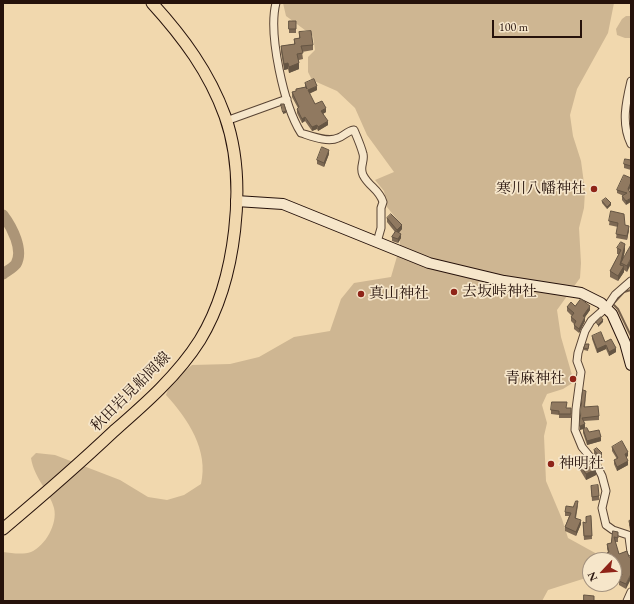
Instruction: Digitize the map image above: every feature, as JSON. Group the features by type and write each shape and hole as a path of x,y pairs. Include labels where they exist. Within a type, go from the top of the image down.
{"main road":[{"name":"秋田岩見船岡線","path":"3,529 148,401 180,366 200,340 221,296 232,250 236,201 236,170 226,121 210,81 178,31 152,3"}],"street":[{"path":"276,3 273,14 274,45 294,121 301,133 331,140 339,138 348,130 354,130 364,155 360,168 368,184 380,193 383,202 381,208 381,228 377,242"},
{"path":"631,81 626,105 625,126 631,144"},
{"path":"226,121 287,99"},
{"path":"236,201 283,204 429,264 504,280 581,292 607,307 612,314 623,338 631,365"},
{"path":"631,281 615,295 607,307 591,321 580,342 577,361 581,372 576,408 575,430 582,447 596,464 602,476 606,491 602,508 606,525 630,537 631,552"},
{"path":"627,601 631,592"}],"shaded area":[{"path":"283,3 614,3 608,33 577,89 570,115 573,136 581,161 585,191 584,208 579,228 581,263 580,278 557,310 561,337 574,382 563,389 547,394 542,405 547,423 544,436 546,481 562,519 568,538 593,552 582,552 582,579 548,590 542,601 3,601 3,552 17,554 31,552 36,549 49,534 54,521 55,514 52,502 35,472 31,458 36,453 55,455 120,480 148,497 167,500 184,495 201,484 203,471 202,459 195,436 182,414 166,395 170,386 177,378 192,365 230,364 259,357 294,337 330,331 341,299 354,283 391,277 400,246 399,222 387,207 384,191 375,180 394,172 367,135 355,108 337,91 312,80 308,72 308,57 315,50 313,36 286,16"},
{"path":"626,16 631,16 631,38 625,38 617,35 616,29 622,19"}],"building":[{"path":"289,21 296,21 296,29 289,29"},
{"path":"311,31 313,45 301,46 303,53 297,54 299,63 289,67 288,63 284,64 281,46 295,44 294,39 300,38 299,32"},
{"path":"314,79 317,86 308,90 315,104 322,101 326,108 321,111 328,121 318,127 317,125 312,127 305,117 302,119 297,109 299,107 292,92 296,91 296,89 306,87 307,89 305,83"},
{"path":"281,104 284,104 286,111 283,112"},
{"path":"322,147 329,150 324,163 317,160"},
{"path":"625,159 631,160 631,166 624,164"},
{"path":"624,175 631,178 628,189 631,194 631,198 626,201 622,196 627,193 617,190"},
{"path":"606,198 611,203 607,207 602,201"},
{"path":"611,211 624,214 625,225 629,226 627,236 616,234 618,223 609,221"},
{"path":"391,214 402,225 397,230 387,218"},
{"path":"396,231 401,234 398,239 392,237"},
{"path":"621,242 625,244 620,265 624,266 618,276 610,271 621,250 617,248"},
{"path":"631,245 631,258 627,266 621,263"},
{"path":"581,299 590,306 583,316 585,317 579,329 574,325 576,321 571,317 574,313 567,307 571,302 575,306"},
{"path":"601,317 603,320 598,325 596,322"},
{"path":"601,332 605,342 611,339 616,348 609,352 606,345 597,349 592,336"},
{"path":"586,344 589,344 588,349 584,348"},
{"path":"583,390 586,391 584,407 598,406 599,416 582,418 585,424 580,426"},
{"path":"552,402 567,402 566,408 571,408 571,414 559,414 559,411 551,410"},
{"path":"587,428 589,432 599,430 601,437 587,441 583,429"},
{"path":"622,441 628,452 625,454 628,461 617,467 614,460 618,458 612,447"},
{"path":"597,448 602,453 599,456 594,450"},
{"path":"582,456 586,463 591,460 596,469 586,474 577,459"},
{"path":"598,485 599,496 592,497 591,486"},
{"path":"576,501 578,501 575,518 581,520 576,532 565,527 571,513 565,512 566,506 573,507"},
{"path":"591,516 592,536 584,536 583,522 586,523 586,517"},
{"path":"613,531 618,532 618,538 614,537 618,552 609,552 607,544 611,543"},
{"path":"627,551 629,557 631,557 631,574 626,584 622,582 622,553"},
{"path":"584,595 594,596 594,601 584,601"}],"waterway":[{"path":"3,215 13,232 19,252 16,264 3,274"},
{"path":"631,290 624,292 613,304 618,309 631,336"}],"place":[{"name":"寒川八幡神社","path":"594,189"},
{"name":"去坂峠神社","path":"454,292"},
{"name":"真山神社","path":"361,294"},
{"name":"青麻神社","path":"573,379"},
{"name":"神明社","path":"551,464"}]}
